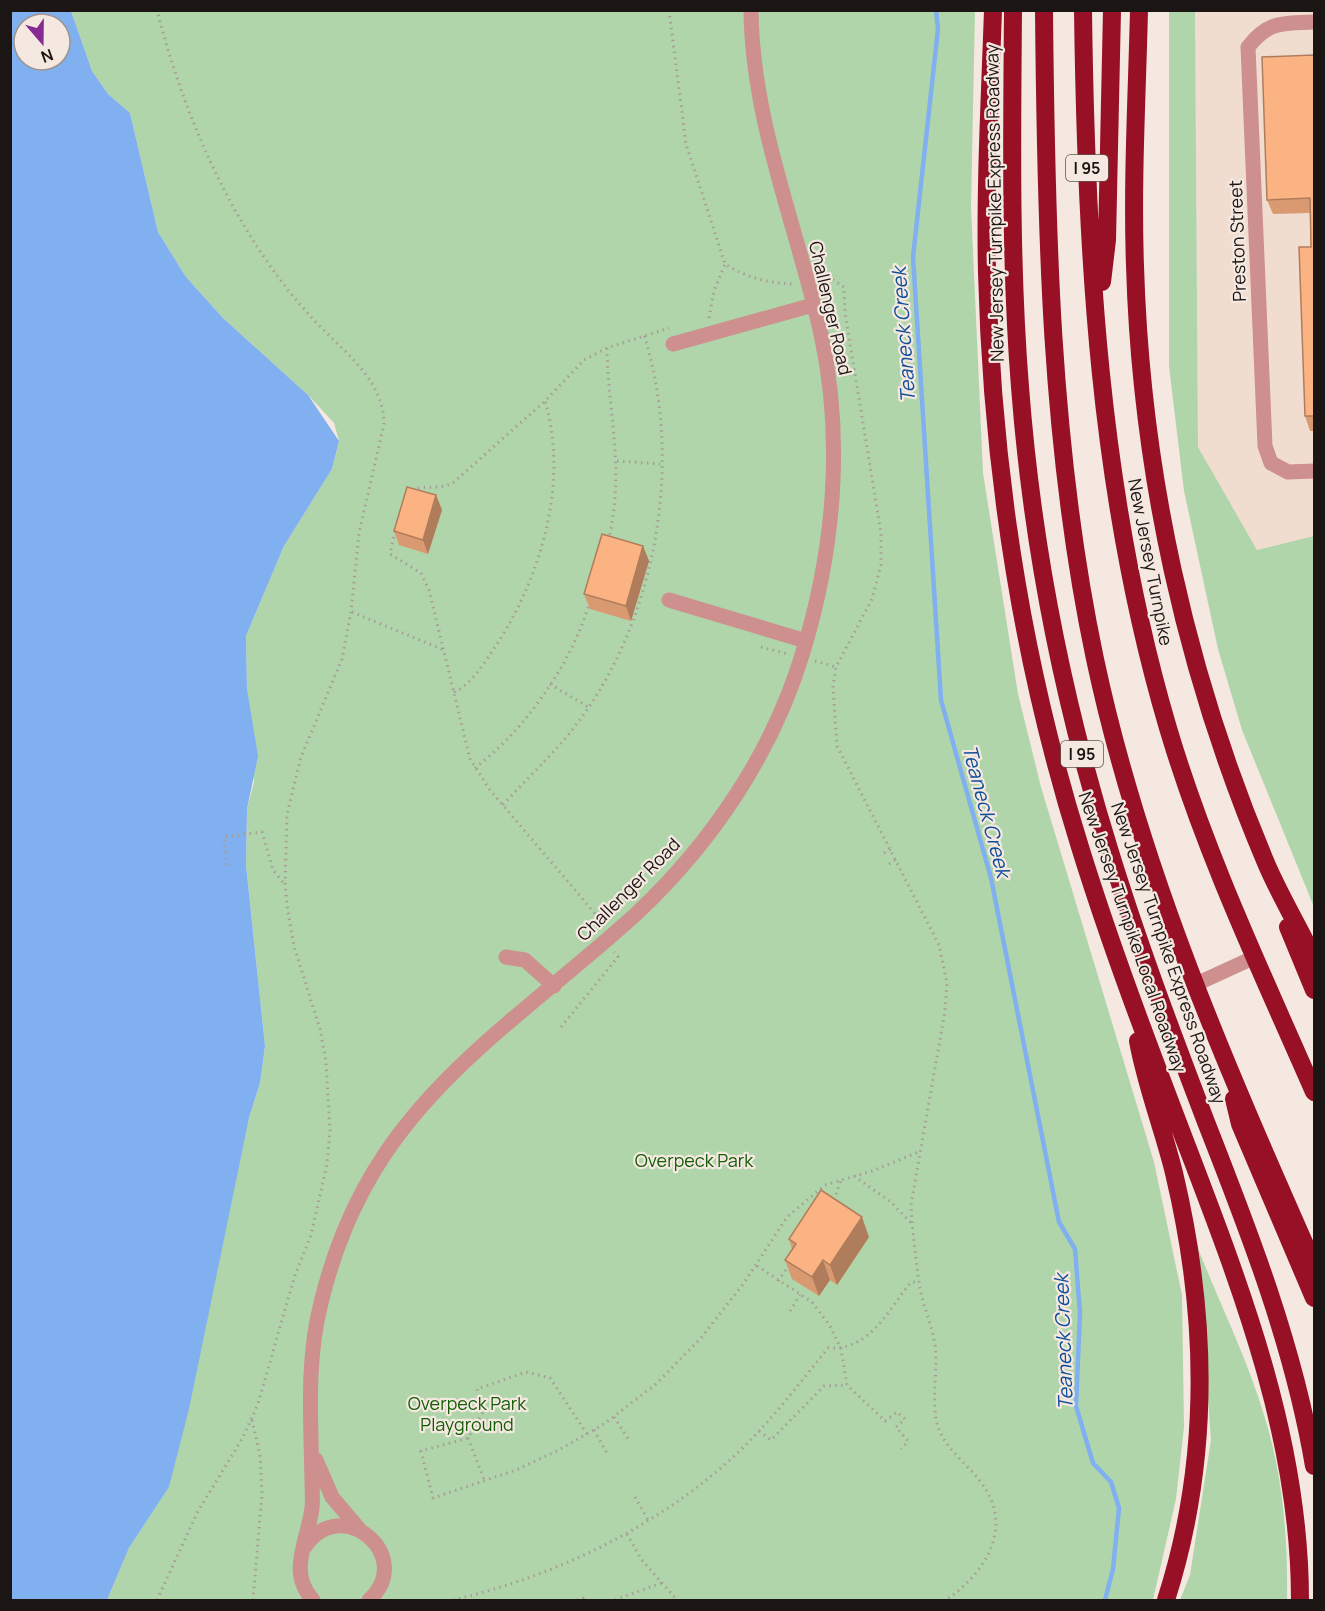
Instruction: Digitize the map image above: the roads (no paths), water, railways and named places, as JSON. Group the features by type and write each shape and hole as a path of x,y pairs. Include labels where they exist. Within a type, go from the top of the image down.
{"highway":[{"name":"New Jersey Turnpike Local Roadway","path":"993,10 987,271 993,392 1006,513 1029,650 1052,751 1081,850 1131,998 1235,1272 1263,1358 1282,1433 1294,1503 1300,1600"},
{"name":"New Jersey Turnpike Express Roadway","path":"1012,10 1012,220 1020,387 1034,519 1058,654 1091,789 1125,899 1277,1312 1304,1412 1314,1466"},
{"path":"1044,10 1047,210 1053,336 1063,452 1077,557 1095,659 1120,761 1162,896 1194,985 1227,1068 1252,1119 1314,1265"},
{"name":"New Jersey Turnpike","path":"1083,10 1087,169 1097,325 1116,498 1141,628 1179,763 1215,860 1314,1092"},
{"path":"1097,325 1107,240 1112,10"},
{"path":"1139,10 1134,155 1134,257 1141,365 1154,468 1171,561 1203,688 1234,781 1277,888 1314,959"},
{"path":"1277,888 1292,941 1314,990"},
{"path":"1131,998 1143,1071 1165,1139 1183,1213 1195,1289 1200,1340 1201,1413 1196,1465 1183,1538 1166,1600"},
{"path":"1227,1068 1240,1124 1314,1298"}],"street":[{"name":"Challenger Road","path":"314,1600 304,1589 299,1576 299,1562 312,1507 310,1383 320,1305 345,1229 366,1185 412,1117 450,1077 604,942 671,879 733,800 770,735 788,694 818,604 833,494 833,427 828,377 813,305 800,282 767,134 756,72 751,10"},
{"name":"Preston Street","path":"1314,22 1275,24 1260,32 1248,47 1265,446 1272,464 1288,472 1314,471"},
{"path":"673,344 813,305"},
{"path":"669,600 806,641"},
{"path":"506,957 525,960 554,986"},
{"path":"1194,985 1255,957"},
{"name":"Challenger Road","path":"312,1448 332,1497 360,1530 375,1542 383,1559 383,1575 375,1597"},
{"path":"304,1548 313,1537 327,1528 344,1526 360,1530"}],"water":[{"path":"10,11 71,11 12,12 12,72 72,72 72,14 92,71 108,94 130,113 158,232 186,277 223,318 308,395 339,441 332,469 284,546 246,636 247,689 258,756 247,809 246,865 265,1046 260,1083 249,1118 189,1409 169,1487 129,1548 107,1600 11,1600"}],"waterway":[{"name":"Teaneck Creek","path":"936,10 938,29 913,257 941,700 991,878 1059,1222 1075,1249 1080,1313 1076,1406 1093,1463 1111,1482 1119,1508 1113,1569 1105,1600"}],"park label":[{"name":"Overpeck Park","path":"694,1160"},
{"name":"Overpeck Park Playground","path":"467,1413"}]}
